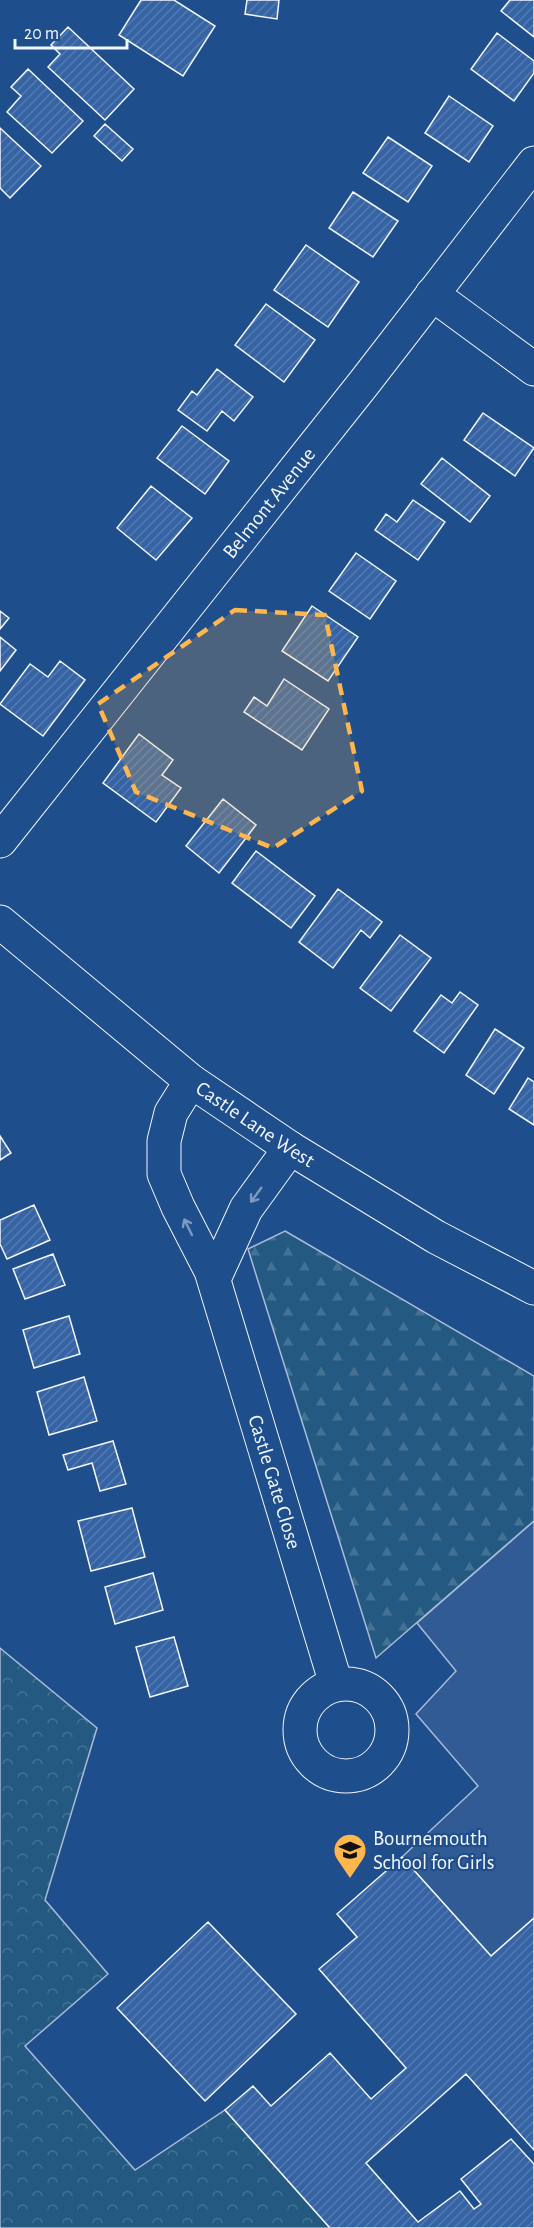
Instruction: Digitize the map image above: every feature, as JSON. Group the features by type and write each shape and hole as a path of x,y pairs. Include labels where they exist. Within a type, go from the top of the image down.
{"street":[{"name":"Belmont Avenue","path":"0,841 364,383 534,163"},
{"path":"432,294 534,369"},
{"name":"Castle Lane West","path":"0,922 191,1081 290,1148 436,1237 534,1288"},
{"name":"Castle Gate Close","path":"191,1081 171,1113 164,1141 164,1174 178,1207 212,1271 336,1684"},
{"path":"214,1279 246,1209 290,1148"}],"highlighted area":[{"path":"235,610 325,615 362,791 273,848 136,792 98,704"}],"green space":[{"path":"285,1231 534,1376 534,1521 376,1658 248,1249"},
{"path":"0,1648 97,1728 45,1900 108,1974 25,2046 135,2170 225,2110 330,2228 0,2228"}],"shaded area":[{"path":"534,1521 534,1918 491,1956 402,1857 478,1786 416,1714 456,1671 417,1623"}],"building":[{"path":"141,0 174,0 215,26 183,76 119,35"},
{"path":"247,0 279,0 277,19 245,14"},
{"path":"510,0 534,0 534,37 501,11"},
{"path":"68,27 134,89 105,120 48,67 60,54 51,45"},
{"path":"497,33 534,61 534,73 514,101 471,69"},
{"path":"28,69 83,121 52,153 7,112 21,96 11,87"},
{"path":"449,96 493,126 469,162 425,133"},
{"path":"105,124 133,149 122,161 94,136"},
{"path":"0,128 41,166 10,198 0,188"},
{"path":"388,137 432,166 408,202 363,173"},
{"path":"353,192 398,221 373,257 329,228"},
{"path":"306,245 359,282 328,327 274,290"},
{"path":"266,304 315,340 284,382 235,345"},
{"path":"217,369 253,397 234,421 222,411 207,431 178,410 192,391 197,395"},
{"path":"483,413 534,448 515,476 464,440"},
{"path":"182,426 229,461 205,494 157,458"},
{"path":"442,458 490,496 470,522 421,484"},
{"path":"151,486 192,518 156,560 117,528"},
{"path":"413,500 445,522 418,560 375,530 386,514 397,522"},
{"path":"356,553 396,581 370,619 329,591"},
{"path":"312,606 358,637 328,681 282,651"},
{"path":"0,611 9,618 0,629"},
{"path":"0,637 16,650 0,671"},
{"path":"60,661 85,680 43,736 0,704 30,664 48,677"},
{"path":"284,679 329,709 302,750 244,712 254,697 267,706"},
{"path":"139,734 173,760 162,775 181,788 156,822 103,783"},
{"path":"223,799 256,825 219,873 186,846"},
{"path":"256,851 315,896 291,928 232,883"},
{"path":"338,889 382,922 370,938 361,930 333,968 299,942"},
{"path":"400,935 431,958 391,1011 360,988"},
{"path":"460,992 478,1005 444,1053 414,1031 441,995 452,1003"},
{"path":"495,1029 524,1048 494,1094 466,1075"},
{"path":"528,1078 534,1082 534,1125 509,1109"},
{"path":"0,1136 11,1153 0,1160"},
{"path":"34,1205 50,1240 7,1259 0,1244 0,1220"},
{"path":"53,1254 65,1285 25,1299 13,1269"},
{"path":"69,1316 80,1354 34,1368 23,1330"},
{"path":"84,1377 97,1421 49,1435 37,1392"},
{"path":"113,1441 126,1484 100,1491 92,1463 68,1470 63,1455"},
{"path":"132,1508 145,1557 91,1571 78,1521"},
{"path":"153,1573 163,1610 115,1624 105,1587"},
{"path":"174,1637 188,1686 150,1697 136,1647"},
{"path":"402,1857 491,1956 534,1918 534,2150 466,2074 366,2163 418,2222 460,2191 474,2209 481,2204 461,2179 511,2139 534,2164 534,2228 330,2228 225,2110 253,2086 271,2106 330,2053 371,2099 406,2068 319,1969 357,1937 337,1914"},
{"path":"208,1922 296,2014 205,2101 117,2008"}],"place":[{"name":"Bournemouth School for Girls","path":"350,1879"}]}
